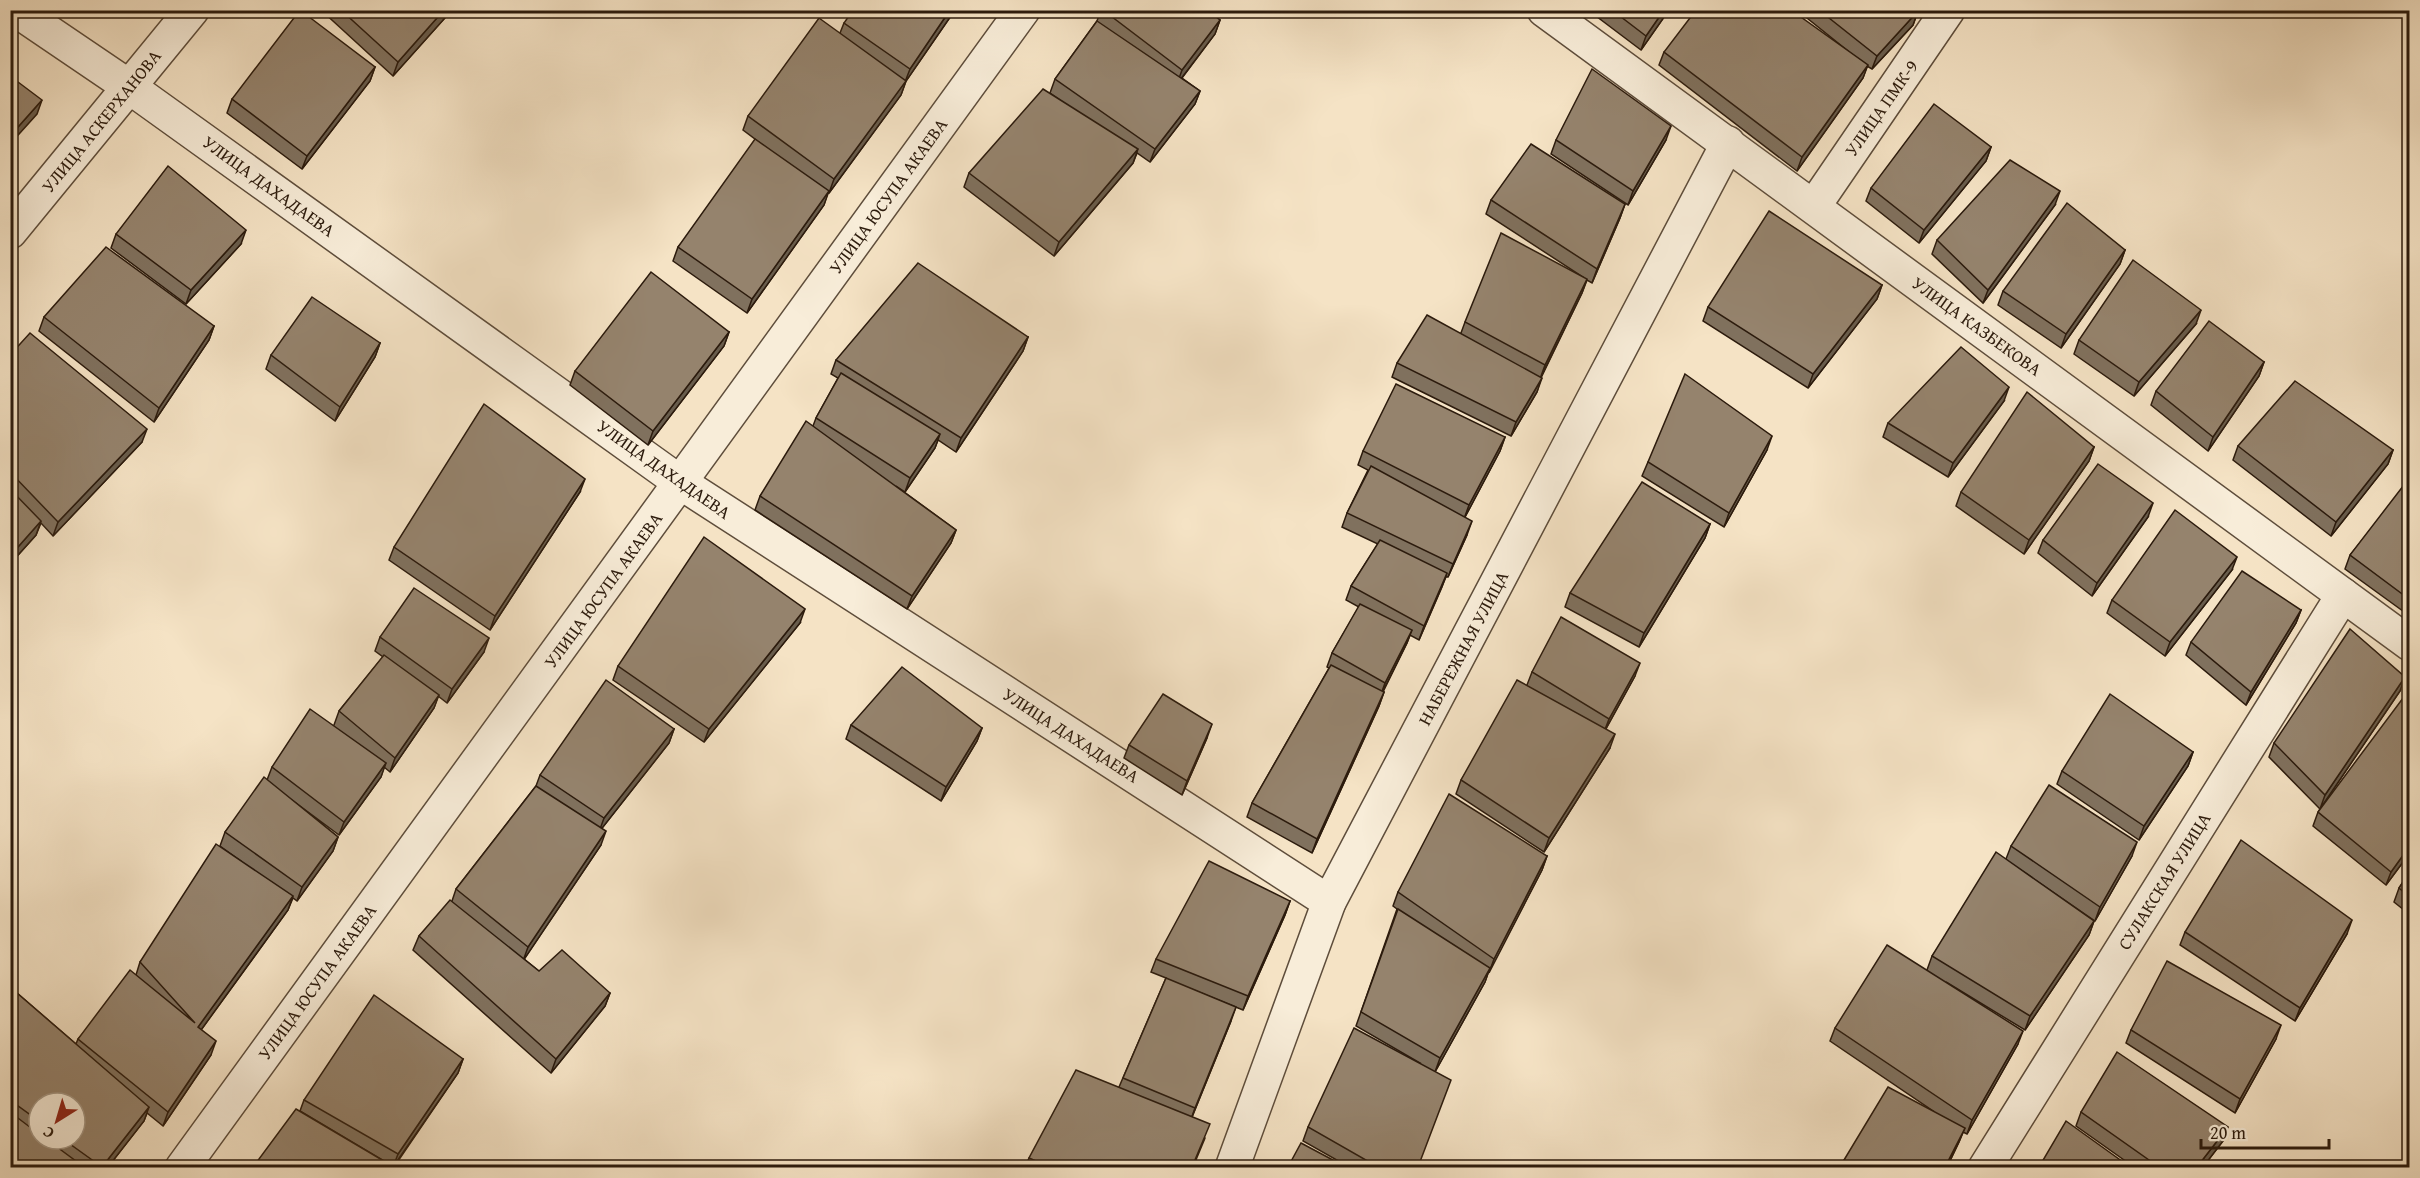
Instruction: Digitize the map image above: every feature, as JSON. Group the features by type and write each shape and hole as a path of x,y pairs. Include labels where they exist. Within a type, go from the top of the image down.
{"street":[{"name":"УЛИЦА ДАХАДАЕВА","path":"16,10 128,86 681,483 1329,902"},
{"name":"УЛИЦА АСКЕРХАНОВА","path":"10,232 192,10"},
{"name":"УЛИЦА ЮСУПА АКАЕВА","path":"182,1167 1023,10"},
{"name":"УЛИЦА КАЗБЕКОВА","path":"1544,10 2409,644"},
{"name":"УЛИЦА ПМК-9","path":"1814,206 1942,13"},
{"name":"НАБЕРЕЖНАЯ УЛИЦА","path":"1232,1167 1329,902 1728,143"},
{"name":"СУЛАКСКАЯ УЛИЦА","path":"1985,1167 2343,595"}],"building":[{"path":"300,10 375,67 307,156 232,99"},
{"path":"341,10 444,10 398,62"},
{"path":"853,10 950,10 910,69 844,23"},
{"path":"1103,10 1207,10 1220,20 1182,70"},
{"path":"1612,10 1664,10 1646,36"},
{"path":"1696,10 1791,10 1868,65 1802,157 1664,52"},
{"path":"1819,10 1918,10 1918,11 1877,56"},
{"path":"819,18 906,81 834,179 748,116"},
{"path":"1097,21 1200,91 1155,149 1055,79"},
{"path":"1592,69 1671,126 1633,191 1556,140"},
{"path":"10,76 42,100 10,136"},
{"path":"1043,89 1138,149 1059,242 969,173"},
{"path":"1934,104 1991,147 1924,230 1871,188"},
{"path":"755,139 829,191 752,299 678,247"},
{"path":"1531,144 1625,204 1597,269 1491,200"},
{"path":"2010,160 2060,191 1988,290 1937,240"},
{"path":"168,166 246,230 191,290 116,234"},
{"path":"2067,203 2125,250 2066,334 2003,291"},
{"path":"1769,211 1882,285 1813,374 1708,307"},
{"path":"1501,233 1587,279 1545,365 1465,322"},
{"path":"106,247 214,326 159,408 44,317"},
{"path":"2133,260 2201,310 2139,382 2079,340"},
{"path":"918,263 1028,337 961,438 836,360"},
{"path":"651,272 729,332 653,431 575,371"},
{"path":"312,297 380,343 340,407 271,355"},
{"path":"1427,315 1542,378 1516,422 1397,363"},
{"path":"2209,321 2264,362 2213,437 2156,391"},
{"path":"30,333 147,429 58,522 10,472 10,355"},
{"path":"1961,347 2009,387 1953,463 1888,423"},
{"path":"841,373 940,434 910,478 816,418"},
{"path":"1685,374 1772,436 1729,513 1648,462"},
{"path":"2295,381 2393,450 2336,522 2238,446"},
{"path":"1396,384 1505,437 1469,505 1363,451"},
{"path":"2027,392 2094,447 2029,540 1961,492"},
{"path":"484,404 585,479 495,616 394,547"},
{"path":"806,421 956,530 912,596 760,496"},
{"path":"2098,464 2153,503 2097,583 2043,540"},
{"path":"1371,466 1472,521 1453,564 1347,513"},
{"path":"2407,481 2409,482 2409,599 2350,555"},
{"path":"1642,482 1710,524 1644,633 1570,593"},
{"path":"10,489 41,521 10,556"},
{"path":"2175,510 2237,557 2170,642 2112,600"},
{"path":"704,537 805,609 709,729 618,666"},
{"path":"1380,540 1447,573 1424,626 1351,586"},
{"path":"2242,571 2301,610 2251,692 2191,642"},
{"path":"414,588 489,638 452,689 380,637"},
{"path":"1360,604 1412,630 1385,683 1332,653"},
{"path":"1561,617 1640,663 1609,719 1532,672"},
{"path":"2350,629 2405,677 2325,795 2274,743"},
{"path":"384,655 439,695 395,758 339,711"},
{"path":"1331,665 1384,692 1317,839 1252,803"},
{"path":"902,667 982,728 946,787 851,725"},
{"path":"606,680 674,729 604,818 540,775"},
{"path":"1517,680 1615,734 1549,838 1461,780"},
{"path":"2409,690 2409,847 2391,872 2318,812"},
{"path":"1163,694 1212,724 1187,781 1129,745"},
{"path":"2110,694 2193,752 2144,826 2062,771"},
{"path":"310,709 386,763 344,822 272,767"},
{"path":"264,777 338,837 302,887 225,832"},
{"path":"2049,785 2137,842 2100,907 2011,846"},
{"path":"536,786 606,831 528,947 456,889"},
{"path":"1449,794 1547,856 1494,959 1398,892"},
{"path":"2241,840 2352,920 2300,1008 2185,932"},
{"path":"216,844 293,896 198,1027 216,1041 168,1112 78,1039 130,970 195,1023 140,962"},
{"path":"1996,852 2094,921 2030,1016 1932,956"},
{"path":"1209,861 1290,901 1248,996 1156,959"},
{"path":"2409,873 2409,897 2399,888"},
{"path":"450,900 539,971 562,950 610,993 556,1059 419,936"},
{"path":"1398,909 1490,968 1440,1058 1361,1012"},
{"path":"1887,945 2023,1031 1972,1120 1835,1028"},
{"path":"2167,961 2281,1025 2240,1099 2131,1030"},
{"path":"1166,978 1236,1007 1195,1108 1123,1078"},
{"path":"10,987 149,1107 102,1167 80,1151 87,1151 87,1091 27,1091 27,1112 10,1100"},
{"path":"374,995 463,1059 398,1154 304,1100"},
{"path":"1354,1028 1451,1080 1418,1167 1378,1167 1308,1127"},
{"path":"2117,1052 2228,1127 2197,1167 2159,1167 2081,1112"},
{"path":"1076,1070 1210,1124 1192,1167 1050,1167 1029,1158"},
{"path":"1888,1087 1965,1128 1945,1167 1860,1167 1844,1160"},
{"path":"296,1109 394,1167 253,1167"},
{"path":"10,1112 27,1125 27,1151 62,1151 84,1167 10,1167"},
{"path":"2066,1121 2130,1167 2039,1167"},
{"path":"1301,1143 1346,1167 1288,1167"}]}
